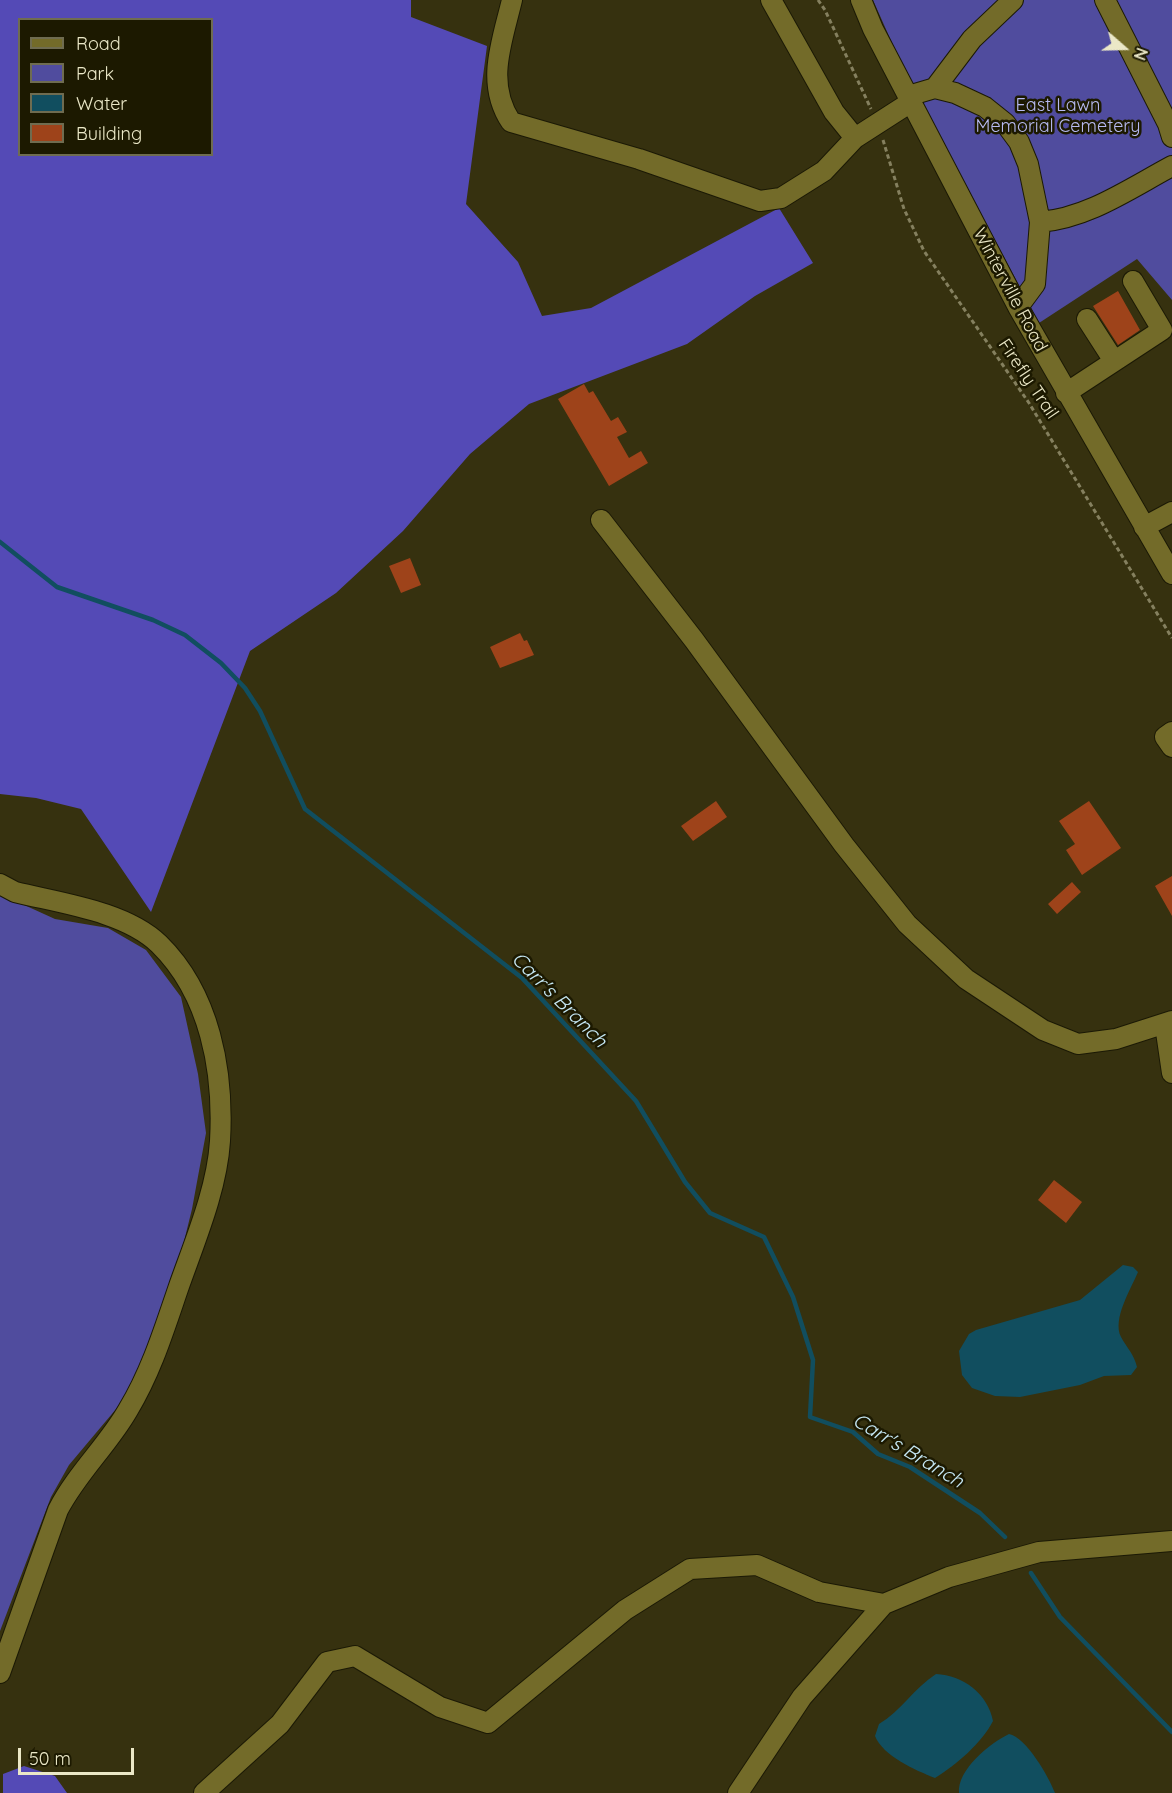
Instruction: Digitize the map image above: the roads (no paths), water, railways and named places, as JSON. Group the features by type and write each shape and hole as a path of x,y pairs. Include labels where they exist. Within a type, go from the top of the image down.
{"street":[{"path":"512,0 496,62 496,90 501,107 511,122 639,159 760,201 781,198 824,171 855,138 909,99 935,88 972,39 1012,0"},
{"path":"771,0 834,112 855,138"},
{"name":"Winterville Road","path":"861,0 873,29 1018,308 1172,574"},
{"path":"1105,0 1168,124 1172,137"},
{"path":"935,88 955,93 985,107 1005,123 1020,142 1028,164 1040,222 1035,284 1018,308"},
{"path":"1040,222 1064,220 1081,215 1172,166"},
{"path":"1066,393 1162,330 1133,281"},
{"path":"1087,319 1114,362"},
{"path":"1144,527 1172,512"},
{"path":"601,520 900,915 966,979 1043,1030 1078,1044 1116,1039 1168,1023 1172,1073"},
{"path":"1172,732 1165,737 1172,747"},
{"path":"0,884 15,892 118,919 157,942 186,976 205,1015 218,1077 220,1142 206,1209 154,1358 128,1411 69,1487 58,1510 0,1673"},
{"path":"738,1793 802,1698 884,1604 949,1577 1039,1552 1172,1541"},
{"path":"204,1793 280,1724 327,1662 356,1656 441,1707 488,1723 625,1610 690,1569 757,1565 819,1592 884,1604"}],"water":[{"path":"1123,1265 1133,1267 1138,1272 1123,1304 1119,1322 1121,1337 1137,1367 1131,1375 1104,1376 1080,1385 1020,1397 995,1396 972,1388 962,1375 959,1351 969,1334 1080,1300"},
{"path":"936,1674 956,1678 973,1688 986,1702 993,1721 968,1753 935,1778 892,1756 875,1736 879,1724"},
{"path":"1009,1734 1023,1742 1048,1777 1055,1793 959,1793 963,1775 976,1758"}],"waterway":[{"name":"Carr's Branch","path":"0,542 57,587 153,620 185,635 221,663 245,688 260,711 305,809 522,978 636,1101 685,1182 710,1213 764,1237 793,1297 813,1360 810,1417 853,1432 878,1454 910,1467 980,1513 1005,1537"},
{"name":"Carr's Branch","path":"1031,1573 1060,1617 1172,1732"}],"park label":[{"name":"East Lawn Memorial Cemetery","path":"1058,116"}]}
